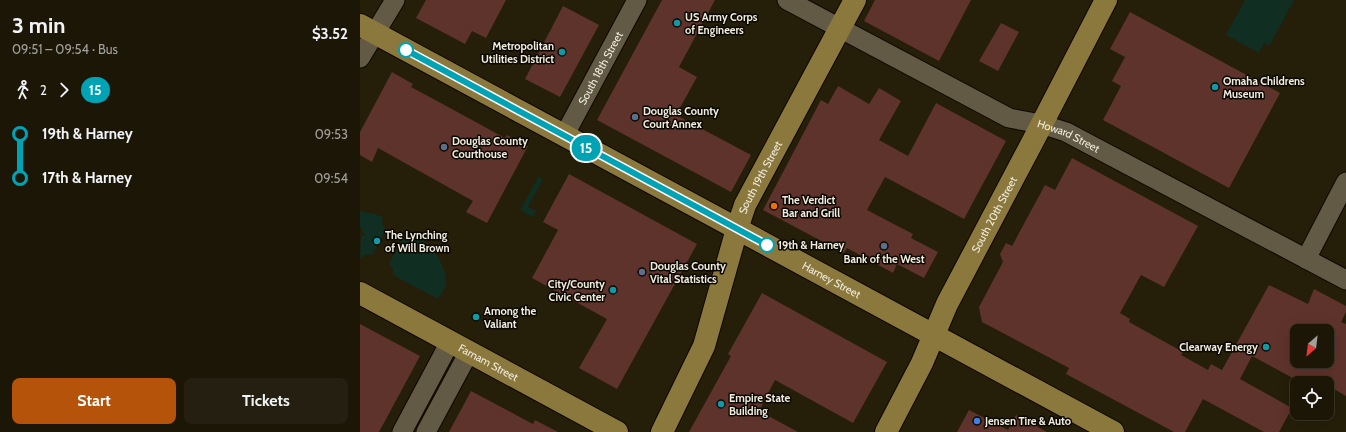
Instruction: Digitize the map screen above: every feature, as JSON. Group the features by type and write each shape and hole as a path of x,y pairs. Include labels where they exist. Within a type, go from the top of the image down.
{"main road":[{"name":"South 19th Street","path":"662,432 704,346 745,205 855,0"},
{"name":"South 20th Street","path":"886,432 922,363 947,304 1106,0"},
{"name":"Harney Street","path":"368,30 1113,432"},
{"name":"Farnam Street","path":"360,293 617,432"}],"street":[{"path":"360,58 368,30 395,0"},
{"name":"South 18th Street","path":"564,136 637,0"},
{"name":"Howard Street","path":"788,0 1009,118 1041,124 1066,132 1346,280"},
{"path":"1306,259 1346,182"},
{"path":"402,432 450,342"},
{"path":"426,432 469,352"}],"green space":[{"path":"1245,0 1294,0 1269,46 1264,43 1259,53 1226,35"},
{"path":"539,176 543,179 528,207 536,211 533,217 520,210"},
{"path":"360,211 383,217 382,224 386,229 372,255 366,254 361,258 361,236 366,235 362,232 362,226 360,228"},
{"path":"415,234 432,249 443,268 446,285 438,299 393,275 393,269 389,264 403,238 410,238"}],"building":[{"path":"426,0 506,0 486,38 472,31 465,44 416,18"},
{"path":"662,0 715,0 679,67 697,77 676,115 751,155 731,192 597,120"},
{"path":"875,0 971,0 939,61 864,21"},
{"name":"Metropolitan Utilities District","path":"563,6 599,25 560,97 525,79"},
{"path":"1130,12 1280,93 1229,188 1103,120 1121,86 1112,81 1125,57 1110,49"},
{"path":"1001,23 1019,32 998,71 979,61"},
{"name":"Douglas County Courthouse","path":"392,72 413,84 411,87 505,138 507,135 528,146 487,223 466,212 473,201 378,148 372,162 360,155 360,132"},
{"path":"838,86 869,104 879,88 901,101 879,140 908,156 936,103 1006,141 964,219 885,177 867,210 913,234 911,238 938,252 924,278 897,264 893,273 847,248 844,253 763,210 821,100 828,104"},
{"path":"1072,158 1198,226 1164,287 1141,275 1120,313 1130,319 1129,322 1183,352 1181,355 1208,370 1211,364 1222,370 1269,285 1308,304 1314,289 1346,306 1346,312 1341,322 1346,324 1346,396 1334,389 1334,376 1309,375 1290,377 1252,356 1240,379 1290,407 1290,412 1279,432 1264,432 1203,399 1185,432 1174,432 1066,374 1069,368 982,322 979,307 1003,262 1000,254 1006,243 1012,246 1045,185 1055,190"},
{"name":"City/County Civic Center","path":"569,174 697,244 617,389 579,368 607,319 532,278 558,230 543,222"},
{"path":"762,293 887,362 853,423 775,380 759,411 798,432 689,432 731,356 728,354"},
{"path":"360,324 420,356 379,432 360,432"},
{"path":"471,391 533,424 535,420 558,432 449,432"},
{"name":"Jensen Tire & Auto","path":"969,410 1008,430 1016,415 1047,432 957,432"}],"bus line":[{"name":"15","path":"406,50 767,245"}],"place":[{"name":"US Army Corps of Engineers","path":"677,23"},
{"name":"Metropolitan Utilities District","path":"562,52"},
{"name":"Omaha Childrens Museum","path":"1215,87"},
{"name":"Douglas County Court Annex","path":"635,117"},
{"name":"Douglas County Courthouse","path":"444,147"},
{"name":"The Verdict Bar and Grill","path":"774,206"},
{"name":"The Lynching of Will Brown","path":"377,241"},
{"name":"19th & Harney","path":"767,245"},
{"name":"Bank of the West","path":"884,246"},
{"name":"Douglas County Vital Statistics","path":"642,272"},
{"name":"City/County Civic Center","path":"613,290"},
{"name":"Among the Valiant","path":"476,317"},
{"name":"Clearway Energy","path":"1266,347"},
{"name":"Empire State Building","path":"721,404"},
{"name":"Jensen Tire & Auto","path":"977,421"}]}
